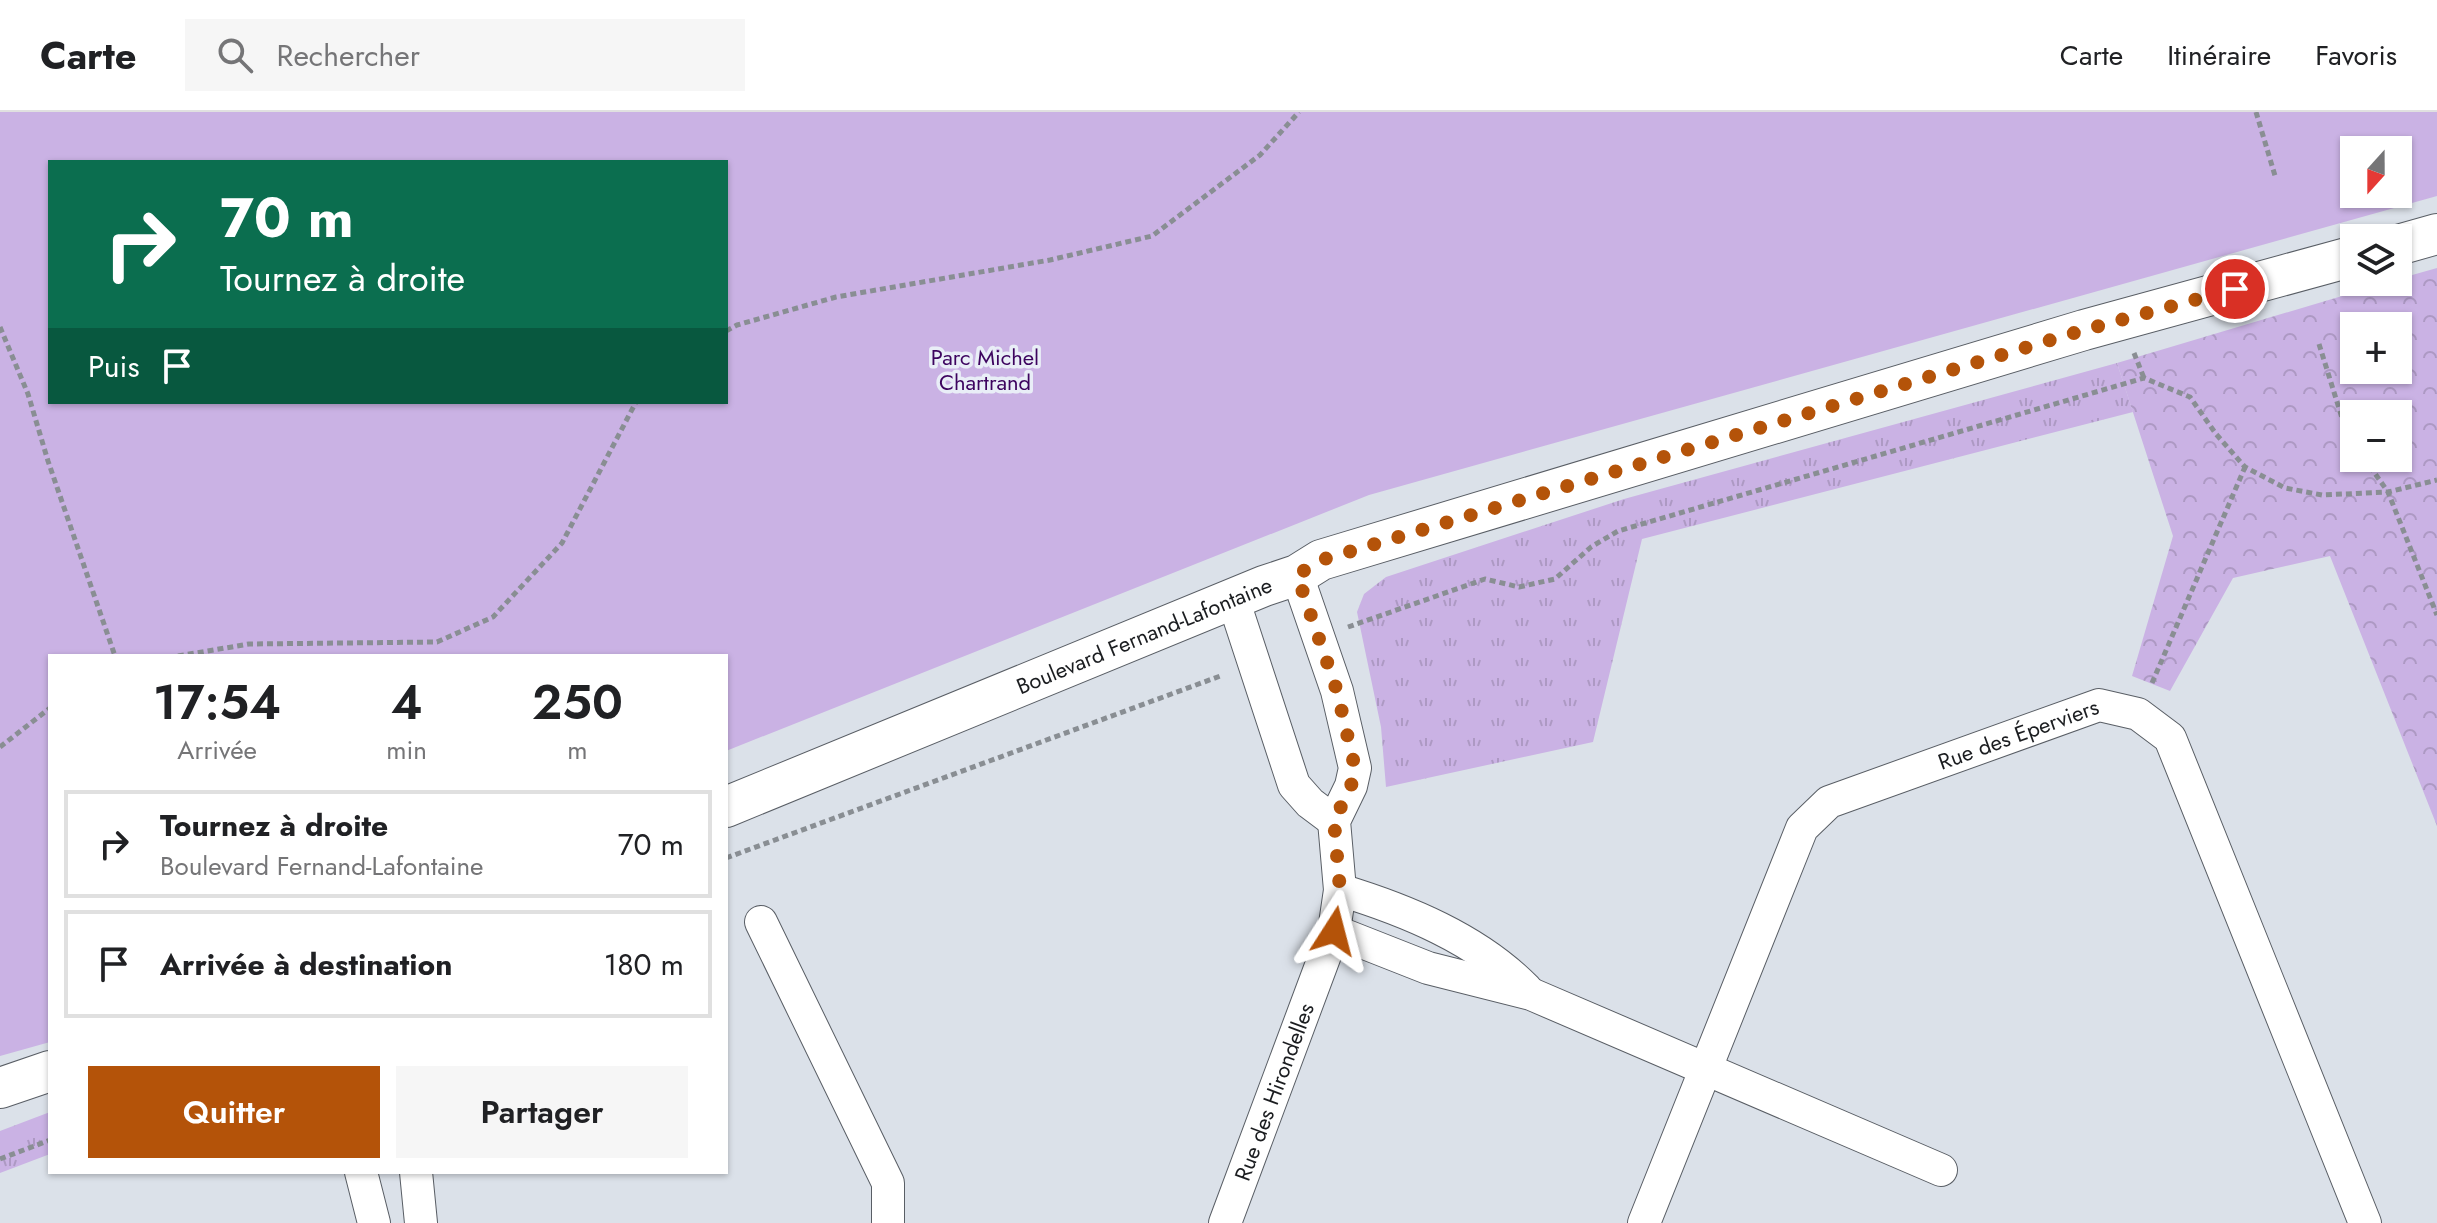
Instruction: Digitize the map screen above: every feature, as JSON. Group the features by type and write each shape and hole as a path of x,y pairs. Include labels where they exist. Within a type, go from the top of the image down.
{"street":[{"path":"2412,241 2437,234"},
{"name":"Boulevard Fernand-Lafontaine","path":"728,806 1297,575 1321,560 2084,330 2340,260"},
{"path":"1233,599 1294,785 1310,803 1334,821 1351,786 1355,768 1337,691 1297,575"},
{"name":"Rue des Éperviers","path":"1644,1223 1802,828 1829,802 2099,705 2138,714 2170,738 2365,1223"},
{"name":"Rue des Hirondelles","path":"1225,1223 1334,931 1340,890 1334,821"},
{"path":"1340,890 1446,932 1512,974 1531,994"},
{"path":"761,922 888,1183 888,1223"},
{"path":"1334,931 1428,968 1531,994 1941,1170"},
{"path":"0,1088 48,1072"},
{"path":"362,1174 374,1223"},
{"path":"416,1174 421,1223"}],"path":[{"path":"728,330 836,297 1050,260 1152,236 1260,155 1299,112"},
{"path":"2256,112 2276,179"},
{"path":"0,327 28,394 114,654"},
{"path":"2319,344 2340,412"},
{"path":"1320,638 1485,579 1519,587 1555,579 1591,547 1618,531 2144,378 2190,397 2216,434 2245,467 2285,488 2322,495 2388,492 2437,480"},
{"path":"190,654 249,644 437,642 493,617 562,543 635,404"},
{"path":"2138,714 2245,467"},
{"path":"2374,472 2388,492 2437,615"},
{"path":"728,857 1254,663"},
{"path":"0,747 48,710"},
{"path":"0,1159 48,1141"}],"green space":[{"name":"Parc Michel Chartrand","path":"0,112 2437,112 2437,196 2412,203 2412,136 2340,136 2340,208 2394,208 1369,495 728,750 728,654 48,654 48,1043 0,1056"},
{"path":"2437,268 2437,826 2330,556 2233,578 2170,691 2132,676 2173,536 2117,363 2342,296 2412,296 2412,275"},
{"path":"2117,363 2133,412 1642,539 1593,742 1386,787 1381,727 1357,612 1364,594 1386,577 1624,499"},
{"path":"48,1113 48,1155 0,1173 0,1131"}],"route":[{"path":"1334,931 1340,890 1334,821 1351,786 1355,768 1337,691 1297,575 1321,560 2084,330 2235,289"}]}
